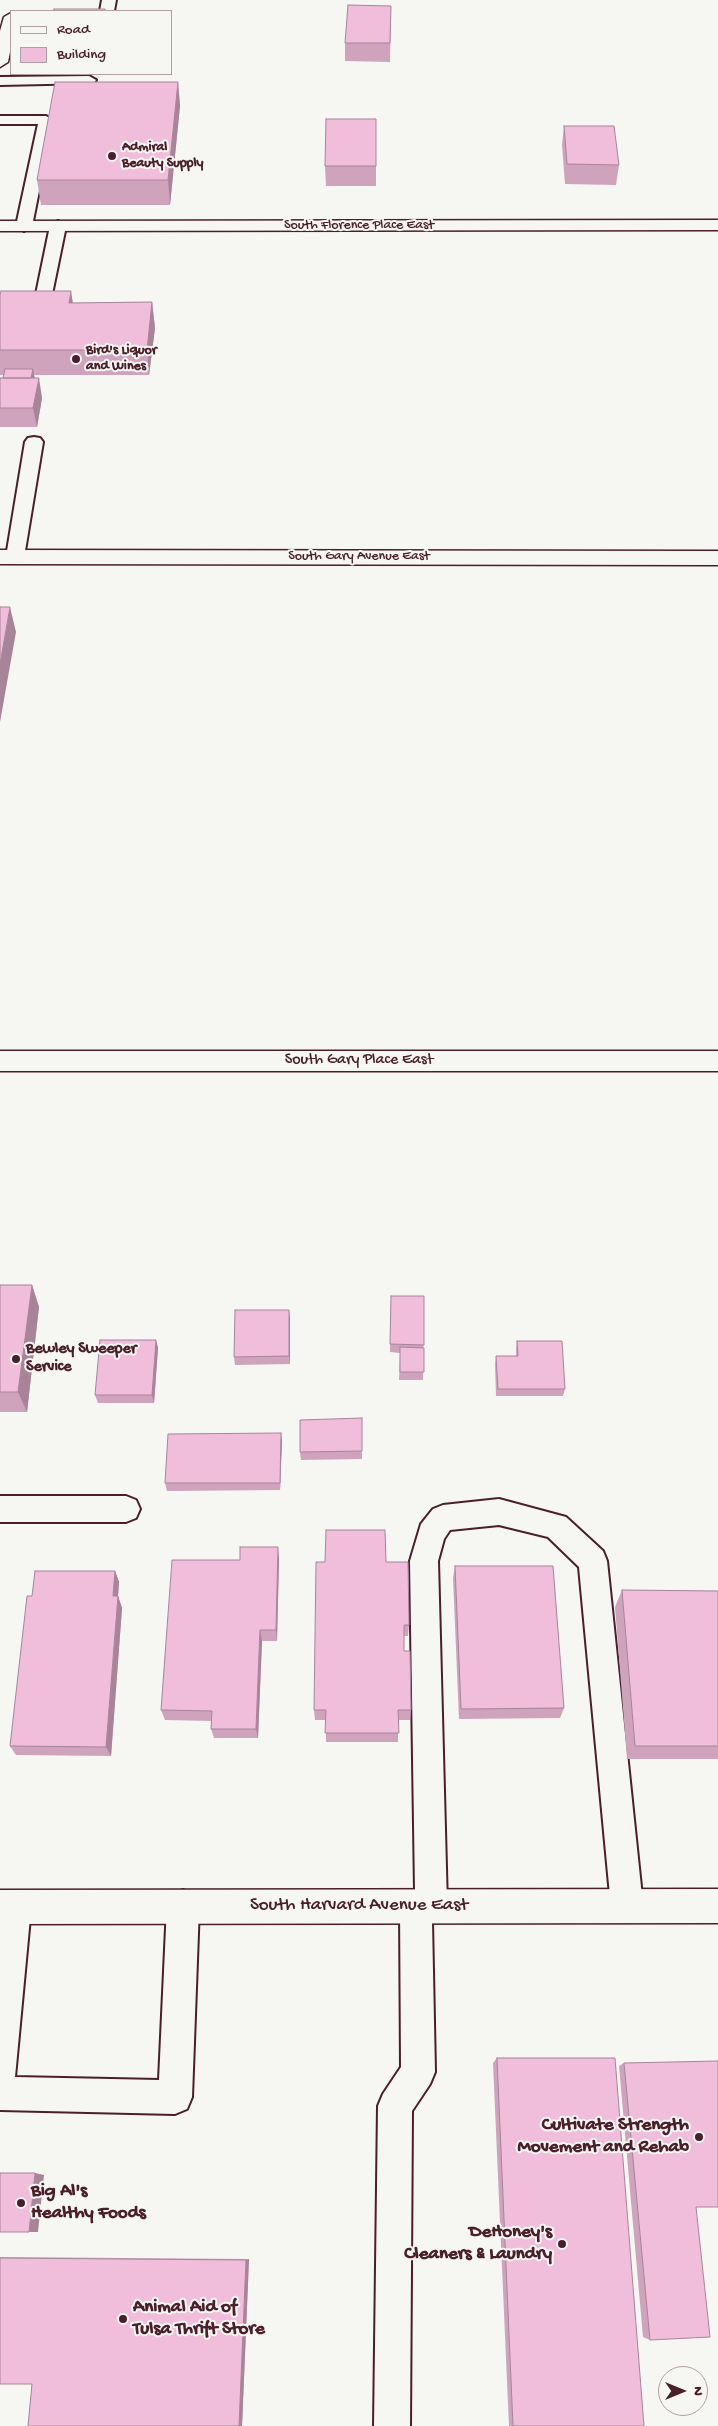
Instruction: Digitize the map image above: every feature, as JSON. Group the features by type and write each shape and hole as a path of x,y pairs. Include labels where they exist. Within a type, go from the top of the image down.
{"street":[{"path":"0,62 10,21"},
{"name":"South Florence Place East","path":"0,226 718,225"},
{"name":"South Gary Avenue East","path":"8,557 718,558"},
{"name":"South Gary Place East","path":"0,1061 718,1060"},
{"name":"South Harvard Avenue East","path":"7,1907 718,1906"}],"lane":[{"path":"0,81 89,80"},
{"path":"0,120 46,120 24,226"},
{"path":"0,305 42,304 58,226"},
{"path":"8,557 34,442"},
{"path":"0,1509 126,1509"},
{"path":"392,2426 395,2106 418,2072 424,1906 424,1562 431,1533 443,1518 499,1512 556,1526 593,1562 627,1906"},
{"path":"0,2094 175,2097 183,1906"},
{"path":"0,2072 7,1907"}],"building":[{"path":"348,5 391,6 390,43 345,43"},
{"path":"54,9 105,9 105,10"},
{"name":"Admiral Beauty Supply","path":"55,82 178,82 168,180 37,180"},
{"path":"326,119 376,119 376,166 325,166"},
{"path":"564,126 614,126 619,165 567,164"},
{"path":"1,291 71,291 69,303 152,302 147,350 0,350"},
{"path":"5,369 33,369 31,378 3,378"},
{"path":"0,378 39,378 33,408 0,408"},
{"path":"0,607 10,607 0,664"},
{"path":"0,1285 32,1285 18,1392 0,1392"},
{"path":"391,1296 424,1296 424,1345 390,1344"},
{"path":"235,1310 289,1310 289,1356 234,1357"},
{"path":"100,1340 156,1340 152,1395 95,1395"},
{"path":"517,1341 562,1341 565,1389 498,1389 496,1356 518,1356"},
{"path":"400,1347 424,1348 424,1372 400,1372"},
{"path":"362,1418 362,1451 300,1452 300,1420"},
{"path":"281,1433 280,1483 165,1483 168,1434"},
{"path":"326,1530 385,1530 386,1562 408,1562 409,1625 404,1625 404,1651 410,1651 411,1710 398,1710 399,1733 325,1733 326,1710 314,1710 316,1562 325,1562"},
{"path":"240,1547 278,1547 276,1630 260,1630 256,1729 211,1729 212,1711 161,1710 172,1560 240,1560"},
{"path":"455,1566 553,1566 564,1708 461,1709"},
{"path":"35,1571 115,1571 113,1596 118,1596 106,1747 10,1746 27,1596 32,1596"},
{"path":"622,1590 718,1591 718,1746 635,1746"},
{"name":"DeHoney's Cleaners & Laundry","path":"497,2058 615,2058 644,2426 513,2426"},
{"path":"718,2061 718,2207 696,2207 710,2337 650,2340 624,2063"},
{"name":"Big Al's Healthy Foods","path":"0,2173 35,2173 29,2232 0,2232"},
{"name":"Animal Aid of Tulsa Thrift Store","path":"0,2258 246,2260 239,2426 28,2426 32,2384 0,2384"}],"place":[{"name":"Admiral Beauty Supply","path":"112,156"},
{"name":"Bird's Liquor and Wines","path":"76,359"},
{"name":"Bewley Sweeper Service","path":"16,1359"},
{"name":"Cultivate Strength Movement and Rehab","path":"699,2137"},
{"name":"Big Al's Healthy Foods","path":"21,2203"},
{"name":"DeHoney's Cleaners & Laundry","path":"562,2244"},
{"name":"Animal Aid of Tulsa Thrift Store","path":"123,2319"}]}
